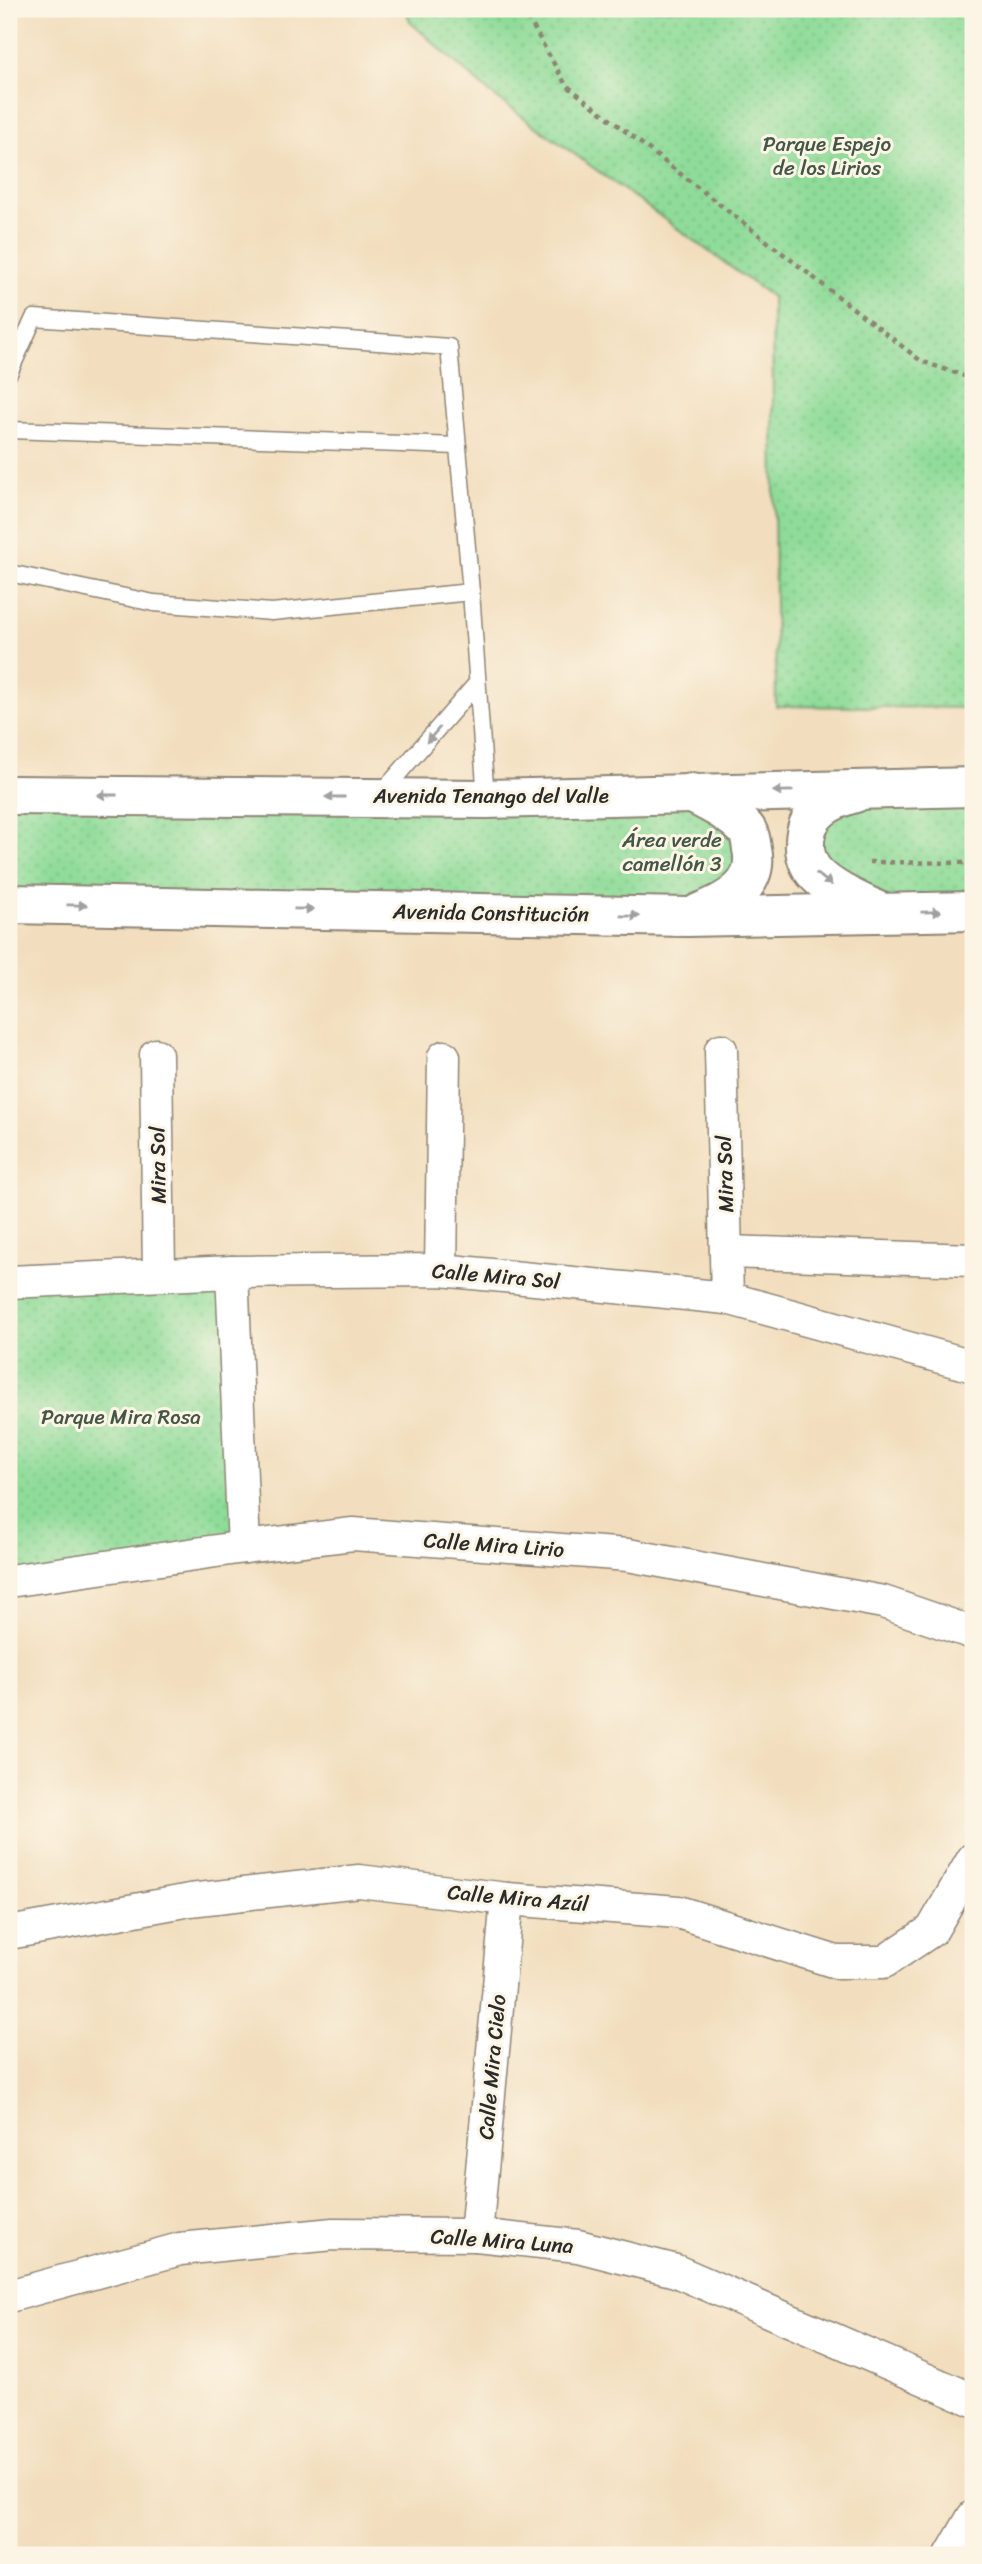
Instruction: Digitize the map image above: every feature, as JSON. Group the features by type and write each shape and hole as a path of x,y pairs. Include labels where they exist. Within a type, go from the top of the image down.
{"main road":[{"name":"Avenida Tenango del Valle","path":"9,794 486,799 973,787"},
{"path":"874,789 838,798 811,817 805,830 804,853 816,874 844,894 880,912"},
{"path":"687,917 718,906 745,888 755,860 748,831 723,809 690,793"},
{"name":"Avenida Constitución","path":"9,904 687,917 973,911"}],"street":[{"name":"Mira Sol","path":"721,1050 727,1298"},
{"name":"Mira Sol","path":"156,1055 159,1274"},
{"path":"441,1270 444,1058"},
{"path":"727,1252 973,1260"},
{"name":"Calle Mira Sol","path":"9,1282 159,1274 441,1270 727,1298 973,1366"},
{"path":"232,1272 244,1547"},
{"name":"Calle Mira Lirio","path":"9,1581 353,1534 628,1555 883,1602 973,1633"},
{"name":"Calle Mira Azúl","path":"9,1933 190,1900 359,1881 507,1899 678,1912 836,1962 884,1962 932,1930 973,1859"},
{"name":"Calle Mira Cielo","path":"476,2235 507,1899"},
{"name":"Calle Mira Luna","path":"9,2296 180,2249 333,2234 476,2235 579,2246 676,2272 973,2399"},
{"path":"951,2555 973,2517"}],"lane":[{"path":"9,373 34,318 449,347 486,799"},
{"path":"9,430 458,446"},
{"path":"9,573 154,603 272,612 471,592"},
{"path":"379,797 477,684"}],"path":[{"path":"523,9 566,85 921,361 973,379"}],"green space":[{"name":"Parque Espejo de los Lirios","path":"405,9 973,9 973,708 776,706 772,297 490,93 411,23"},
{"path":"973,792 973,907 881,907 820,871 821,813"},
{"name":"Área verde camellón 3","path":"9,795 704,803 746,860 713,901 9,897"},
{"name":"Parque Mira Rosa","path":"232,1272 235,1548 9,1576 9,1286"}]}
